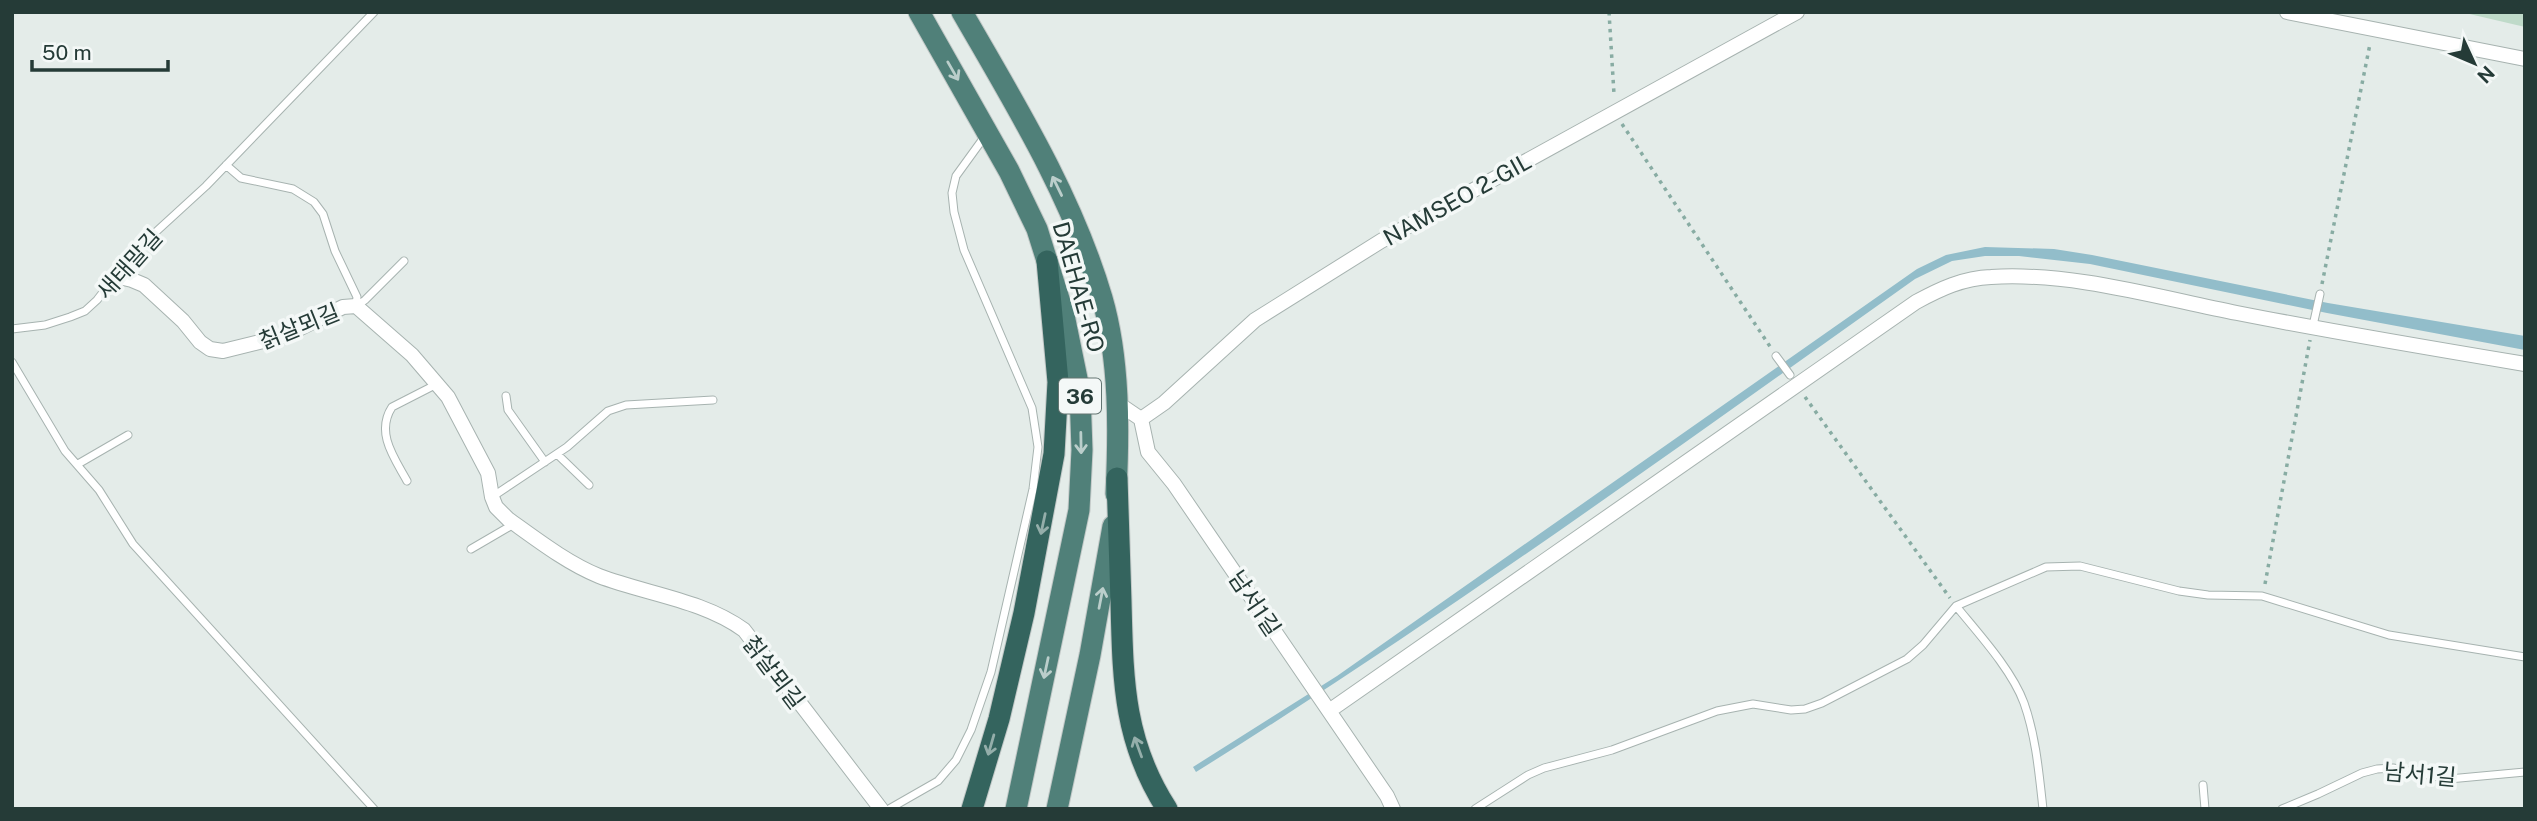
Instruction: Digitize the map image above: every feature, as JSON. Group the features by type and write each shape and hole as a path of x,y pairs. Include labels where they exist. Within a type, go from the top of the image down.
{"highway":[{"name":"DAEHAE-RO","path":"919,12 1009,171 1037,229 1064,315 1080,393 1079,510 1016,809"},
{"name":"DAEHAE-RO","path":"962,12 1032,134 1079,230 1103,301 1115,371 1118,438 1116,504 1106,575 1057,809"},
{"path":"972,809 999,719 1024,613 1054,454 1058,382 1047,261"},
{"path":"1117,478 1121,653 1126,706 1141,755 1167,809"}],"street":[{"name":"NAMSEO 2-GIL","path":"1140,418 1164,403 1255,320 1381,241 1797,12"},
{"path":"2289,12 2525,59"},
{"name":"칡살뫼길","path":"115,276 132,279 144,285 176,313 200,342 210,349 223,351 284,336 343,307 356,306 412,355 448,397 488,473 496,507 514,524 596,575 682,602 733,622 744,630 881,809"},
{"path":"1327,708 1653,487 1793,379 1916,302 1965,280 2026,276 2069,279 2525,364"},
{"path":"1116,402 1140,418"},
{"name":"남서1길","path":"1140,418 1148,452 1174,484 1387,796 1392,809"}],"lane":[{"name":"새태말길","path":"12,329 45,324 85,311 97,300 135,251 226,165 374,12"},
{"path":"889,809 938,781 956,760 971,730 991,672 1033,489 1038,447 1032,408 964,250 954,212 952,193 956,176 988,133"},
{"path":"226,165 241,178 293,189 314,202 323,214 335,251 357,297 356,306"},
{"path":"356,306 404,261"},
{"path":"2313,325 2320,294"},
{"path":"1776,356 1793,379"},
{"path":"12,362 65,451 99,490 133,544 374,809"},
{"path":"407,481 387,444 385,435 388,413 391,407 438,384"},
{"path":"506,396 508,410 545,462"},
{"path":"492,497 556,454 608,411 625,405 713,400"},
{"path":"78,464 128,435"},
{"path":"556,454 589,485"},
{"path":"471,549 514,524"},
{"path":"1475,809 1528,775 1544,768 1612,750 1717,711 1753,704 1791,710 1805,709 1822,703 1907,659 1923,645 1956,606 2046,567 2080,565 2179,591 2208,595 2262,596 2389,635 2525,657"},
{"path":"1956,606 1995,654 2023,700 2037,754 2043,809"},
{"name":"남서1길","path":"2282,809 2376,768 2393,768 2449,779 2525,772"},
{"path":"2203,785 2205,809"}],"path":[{"path":"1609,12 1615,111 1630,138 1776,356"},
{"path":"2320,294 2374,29"},
{"path":"2262,596 2313,325"},
{"path":"1793,379 1956,606"}],"green space":[{"path":"2461,12 2525,12 2525,27"}],"water":[{"path":"1985,247 2054,249 2092,255 2328,303 2525,336 2525,350 2327,313 2090,264 2019,256 1985,256 1952,261 1915,279 1470,593 1196,772 1193,767 1337,676 1917,269 1946,255"}]}
